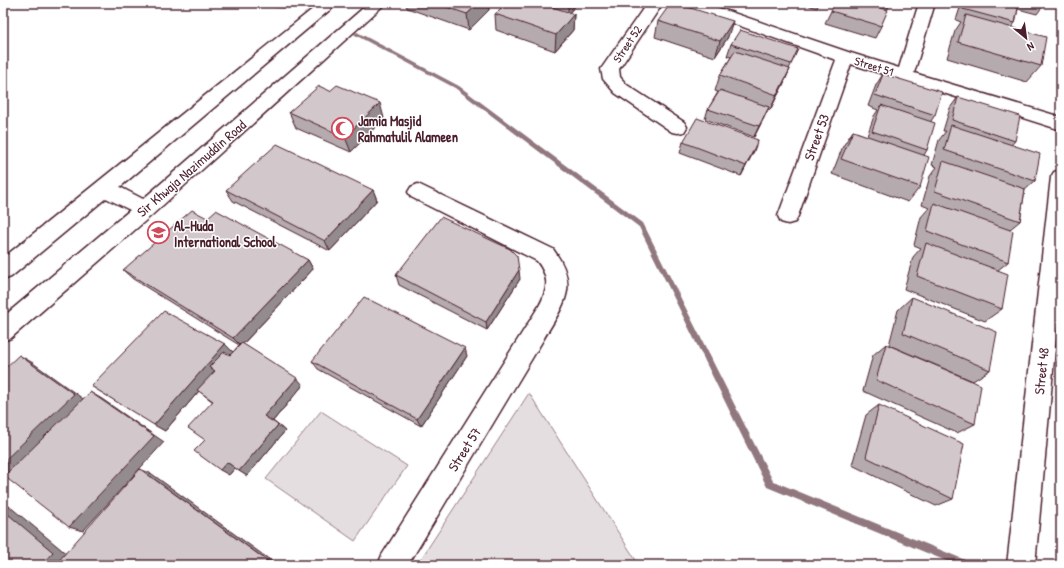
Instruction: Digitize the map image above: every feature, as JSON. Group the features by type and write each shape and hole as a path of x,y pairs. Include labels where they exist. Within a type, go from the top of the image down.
{"street":[{"path":"3,270 330,3"},
{"name":"Sir Khwaja Nazimuddin Road","path":"3,331 145,209 378,3"},
{"name":"Street 52","path":"655,3 610,70 612,79 621,89 678,127"},
{"name":"Street 51","path":"689,3 845,57 1061,124"},
{"path":"905,75 927,3"},
{"name":"Street 53","path":"788,216 845,57"},
{"name":"Street 48","path":"1021,565 1061,177"},
{"path":"105,188 145,209"},
{"name":"Street 57","path":"392,565 535,333 557,293 557,274 552,263 544,255 418,192"}],"shaded area":[{"path":"529,393 639,565 417,565"},
{"path":"321,411 407,466 355,541 266,479"}],"building":[{"path":"435,3 479,3 467,14"},
{"path":"506,3 540,3 574,14 556,35 495,14"},
{"path":"671,3 733,21 720,41 658,21"},
{"path":"835,3 864,3 888,10 881,26 831,11"},
{"path":"965,3 1001,3 1018,8 1015,23 963,9"},
{"path":"966,15 1046,37 1041,66 958,42"},
{"path":"740,30 798,49 791,64 731,44"},
{"path":"735,51 790,69 777,95 720,75"},
{"path":"883,74 942,92 935,115 875,95"},
{"path":"337,85 380,103 345,137 289,112 319,86 330,91"},
{"path":"720,90 769,107 759,126 708,109"},
{"path":"958,97 1020,116 1015,141 952,120"},
{"path":"881,105 935,123 927,150 872,131"},
{"path":"697,118 758,140 746,166 683,142"},
{"path":"951,125 1040,154 1035,181 944,150"},
{"path":"853,131 929,157 920,187 841,159"},
{"path":"277,144 373,190 325,241 226,190"},
{"path":"943,161 1025,189 1020,221 935,191"},
{"path":"934,203 1013,231 1008,262 927,231"},
{"path":"192,210 207,218 216,210 308,260 233,338 123,270"},
{"path":"441,217 510,249 517,256 519,270 486,322 396,275"},
{"path":"926,243 1008,274 1002,309 917,276"},
{"path":"364,297 465,348 417,419 312,361"},
{"path":"912,297 997,332 990,370 903,333"},
{"path":"164,311 225,344 154,425 91,386"},
{"path":"242,343 297,378 264,416 278,425 239,471 227,462 220,470 194,451 205,440 188,428 213,401 197,390 215,371 209,367 224,352 230,355"},
{"path":"886,344 981,385 975,424 876,380"},
{"path":"19,355 74,394 3,462 3,370"},
{"path":"90,392 154,436 69,527 4,476"},
{"path":"879,405 964,444 953,499 866,457"},
{"path":"140,469 273,565 55,565"},
{"path":"3,510 53,552 41,565 3,565"}],"waterway":[{"path":"260,3 276,7 305,8"},
{"path":"357,34 457,87 641,225 770,484 967,565"}],"place":[{"name":"Jamia Masjid Rahmatulil Alameen","path":"342,128"},
{"name":"Al-Huda International School","path":"159,233"}]}
